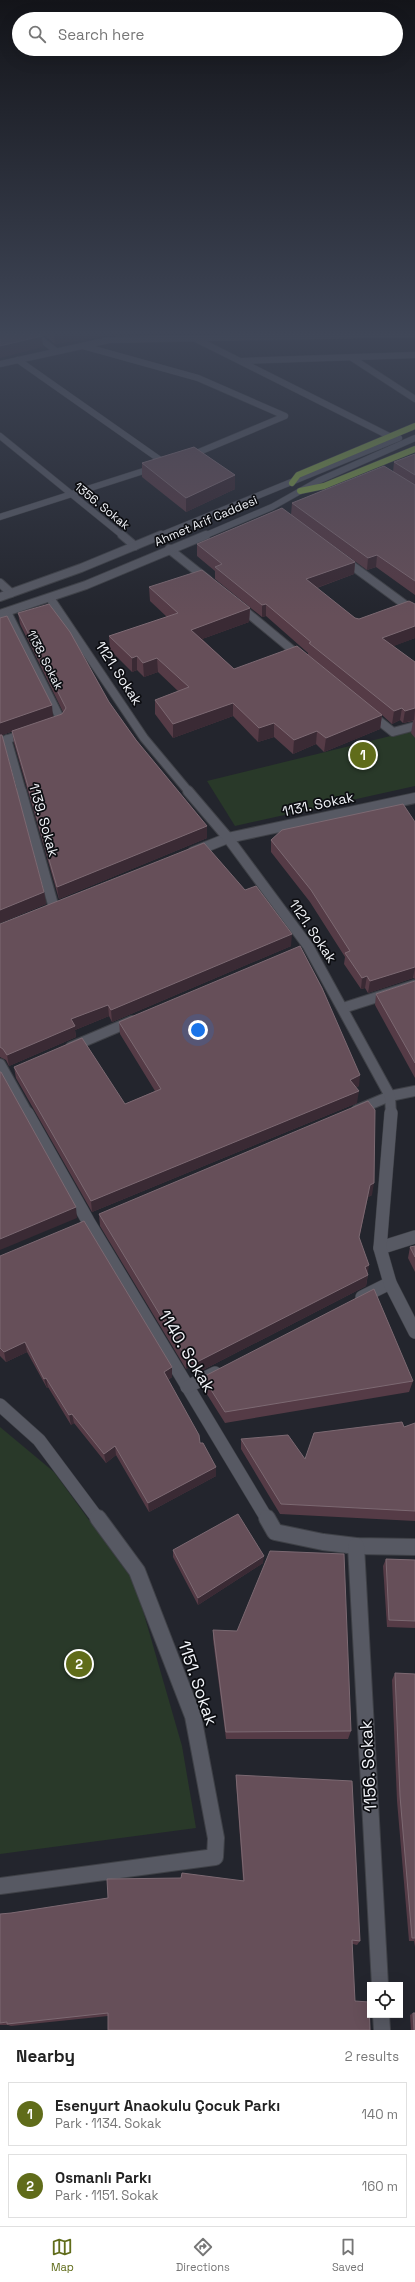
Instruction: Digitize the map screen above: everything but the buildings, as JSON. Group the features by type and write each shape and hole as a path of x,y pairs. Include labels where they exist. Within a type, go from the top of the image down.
{"main road":[{"path":"292,483 298,475 411,428"},
{"path":"300,491 324,486 376,468 415,449"}],"street":[{"path":"121,428 173,462"},
{"path":"0,517 173,462 256,428"},
{"path":"373,428 391,437"},
{"name":"Ahmet Arif Caddesi","path":"0,597 135,546 243,500 292,483 415,430"},
{"name":"1356. Sokak","path":"0,436 135,546"},
{"name":"Ahmet Arif Caddesi","path":"4,613 86,586 169,549 275,509 300,491 415,438"},
{"path":"210,515 226,513 236,520 231,526"},
{"path":"169,549 218,589"},
{"path":"334,552 415,612"},
{"path":"0,583 11,593"},
{"name":"1121. Sokak","path":"50,598 144,738 228,838 308,946 390,1096 391,1114 380,1248 390,1283 415,1332"},
{"path":"230,599 308,663"},
{"name":"1138. Sokak","path":"3,741 61,720 4,613"},
{"path":"363,707 393,732 415,726"},
{"name":"1139. Sokak","path":"3,741 54,908"},
{"name":"1131. Sokak","path":"184,856 228,838 415,798"},
{"path":"294,952 308,946"},
{"path":"343,1008 415,985"},
{"path":"64,1050 143,1016"},
{"name":"1140. Sokak","path":"5,1071 88,1221 275,1532 322,1542 356,1546 415,1548"},
{"path":"346,1114 390,1096 415,1091"},
{"path":"75,1227 103,1215"},
{"path":"380,1248 415,1237"},
{"path":"348,1305 390,1283"},
{"path":"187,1387 229,1366"},
{"name":"1151. Sokak","path":"0,1405 38,1440 137,1571 193,1716 216,1838 215,1857 0,1886"},
{"name":"1156. Sokak","path":"356,1546 380,1982"},
{"path":"381,2018 382,2030"}],"green space":[{"path":"415,730 415,786 235,826 207,781"},
{"path":"0,1427 54,1472 135,1583 182,1746 196,1828 0,1854"}],"place":[{"name":"Esenyurt Anaokulu Çocuk Parkı","path":"363,755"},
{"name":"Osmanlı Parkı","path":"79,1664"}]}
